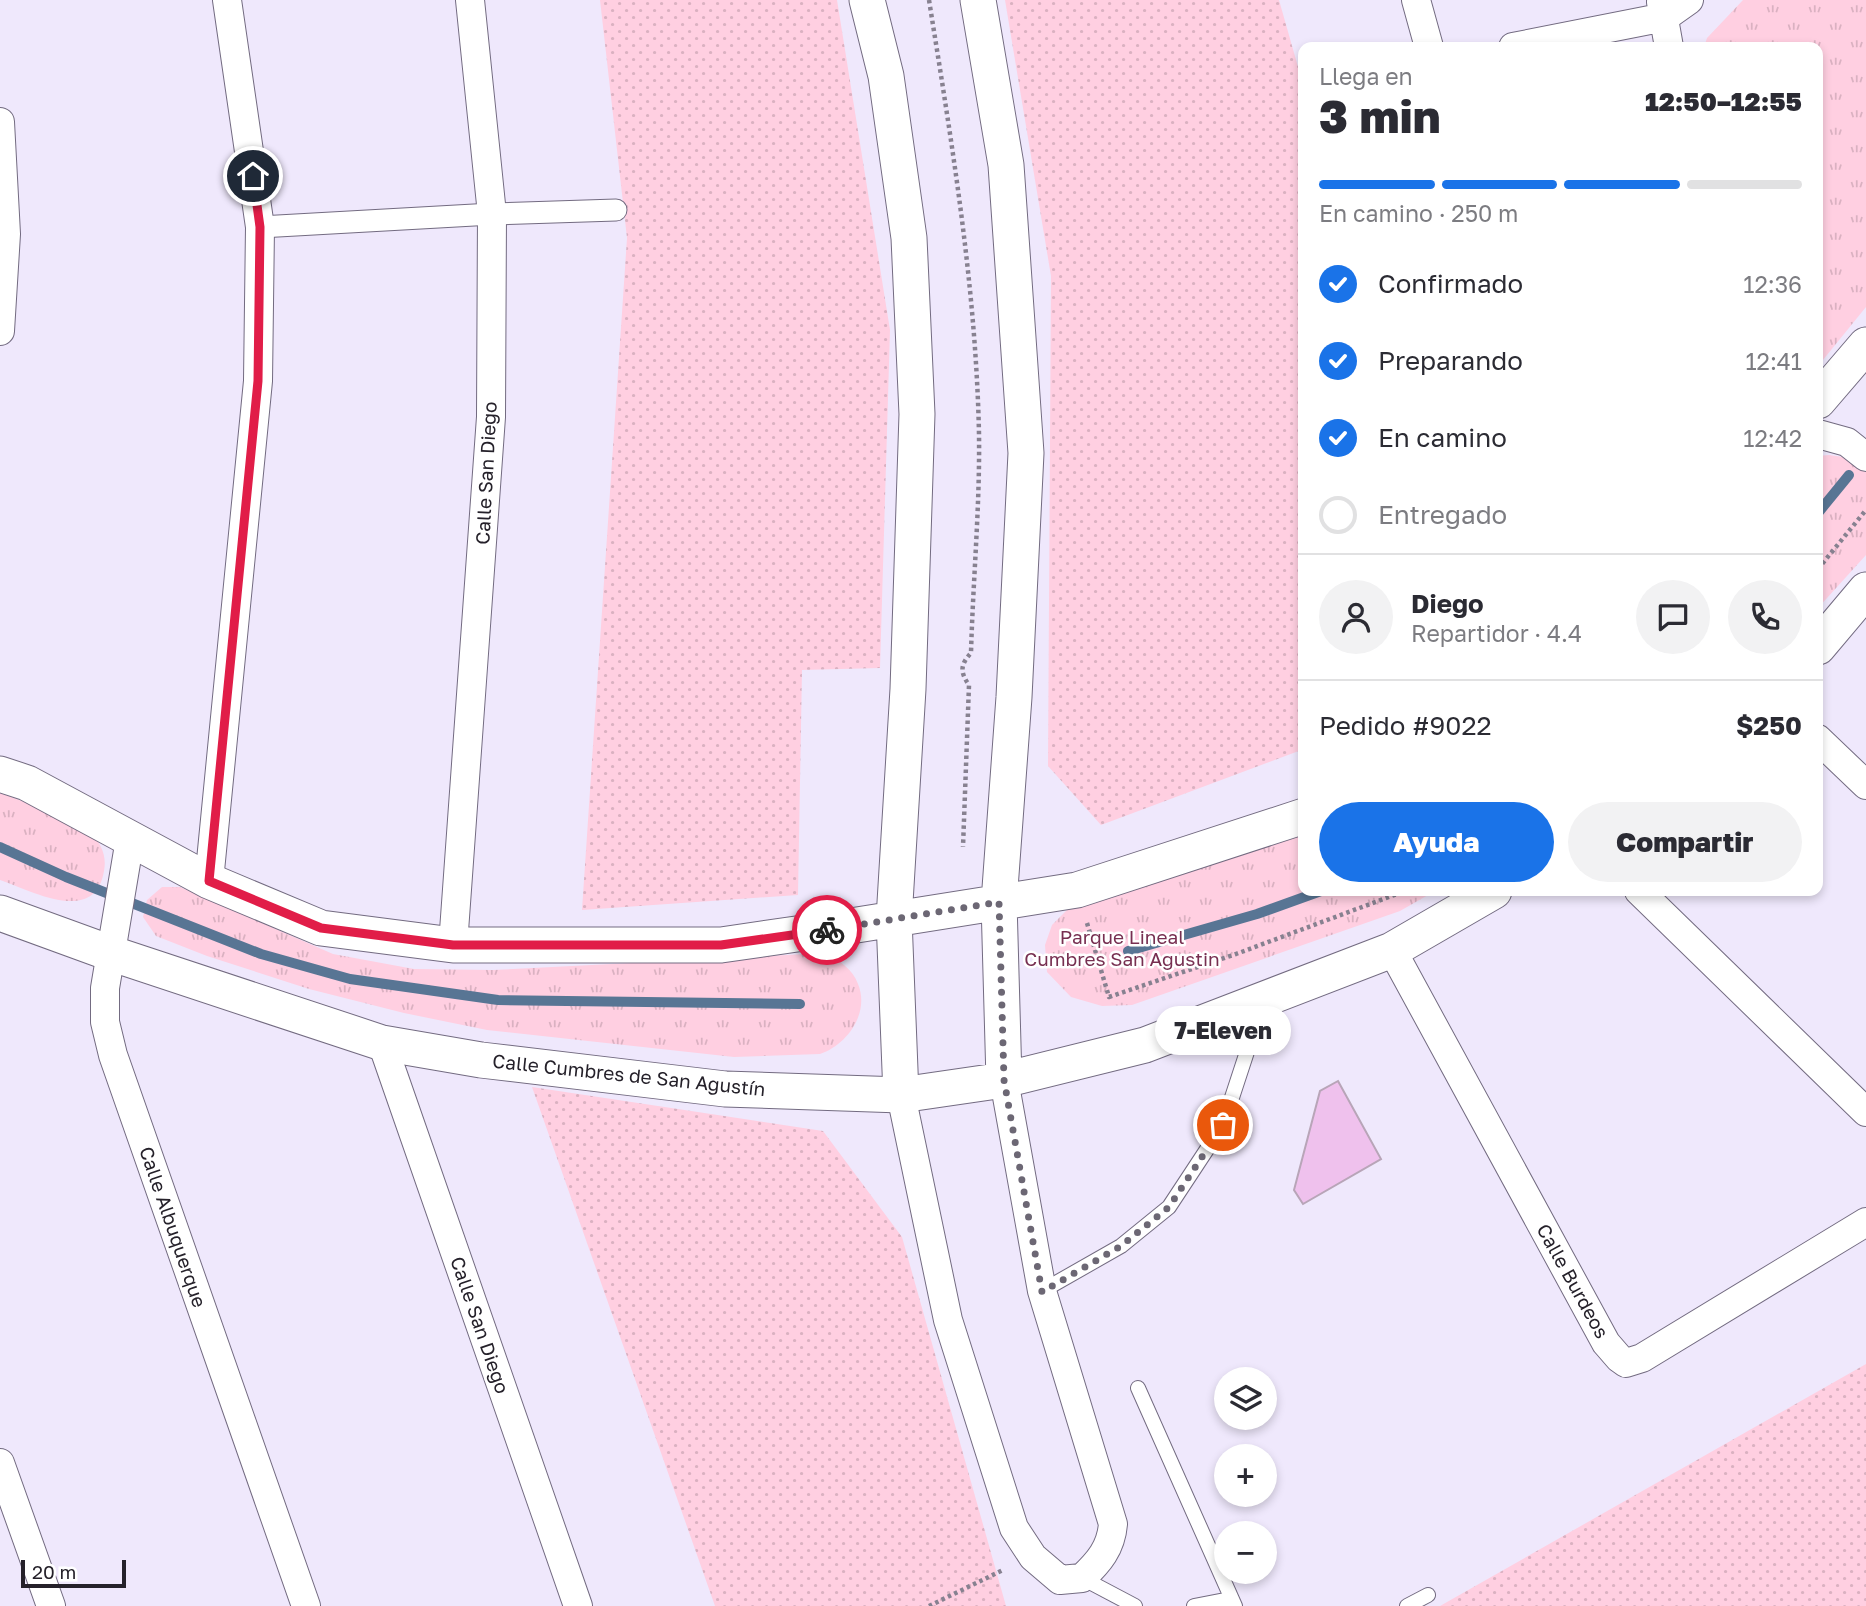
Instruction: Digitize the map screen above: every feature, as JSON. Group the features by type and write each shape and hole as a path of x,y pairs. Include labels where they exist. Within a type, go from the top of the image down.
{"street":[{"path":"209,881 258,381 260,227 227,0"},
{"name":"Calle San Diego","path":"453,945 491,417 492,214 470,0"},
{"path":"867,0 886,76 909,238 916,414 908,689 894,919 901,1095 948,1320 1014,1528 1033,1557 1060,1580 1082,1578 1100,1562 1112,1540 1113,1524 1042,1292 1004,1080 999,902 1014,697 1026,453 1006,165 978,0"},
{"path":"1416,0 1428,42"},
{"path":"1533,42 1689,0"},
{"path":"1663,9 1668,42"},
{"path":"0,122 6,234 0,331"},
{"path":"260,227 616,210"},
{"path":"1823,395 1866,345"},
{"path":"1823,435 1847,442 1866,457"},
{"path":"1823,641 1866,590"},
{"path":"1823,744 1866,785"},
{"path":"0,774 27,783 209,881 321,928 453,945 721,945 894,919 1077,890 1298,818"},
{"name":"Calle Albuquerque","path":"130,839 110,953 105,1022 113,1055 306,1606"},
{"name":"Calle Cumbres de San Agustín","path":"0,913 110,953 382,1043 481,1059 725,1089 901,1095 1004,1080 1145,1045 1392,950 1485,896"},
{"path":"1644,896 1866,1112"},
{"name":"Calle Burdeos","path":"1392,950 1606,1343 1626,1363 1642,1358 1866,1222"},
{"name":"Calle San Diego","path":"382,1043 578,1606"},
{"path":"0,1463 51,1606"}],"lane":[{"path":"1042,1292 1121,1246 1169,1207 1223,1125 1265,999"},
{"path":"1138,1388 1232,1603 1194,1606"},
{"path":"1082,1578 1135,1606"},
{"path":"1407,1606 1428,1595"}],"path":[{"path":"929,0 946,103 971,295 979,436 971,653 963,662 962,674 969,685 963,847"},
{"path":"1823,563 1866,510"},
{"path":"1077,890 1109,997 1236,954 1392,896"},
{"path":"929,1606 1033,1557"}],"green space":[{"path":"600,0 837,0 890,330 880,668 802,670 798,895 582,910 627,238"},
{"path":"1005,0 1279,0 1298,67 1298,751 1101,825 1048,766 1051,276"},
{"path":"1743,0 1866,0 1866,307 1823,360 1823,42 1706,42"},
{"path":"1823,456 1850,458 1866,471 1866,555 1823,602"},
{"path":"0,793 61,817 94,837 105,860 98,888 88,897 76,901 61,900 0,880"},
{"name":"Parque Lineal Cumbres San Agustin","path":"1298,834 1298,896 1426,896 1400,911 1132,1005 1102,1006 1071,997 1047,972 1045,945 1052,925 1075,902 1206,867"},
{"path":"162,887 180,887 333,954 414,969 493,970 827,953 853,974 861,995 861,1006 854,1027 847,1036 830,1050 820,1054 734,1057 487,1030 309,989 207,956 156,936 143,917 147,900"},
{"path":"532,1087 823,1131 902,1237 1006,1606 715,1606"},
{"path":"1866,1364 1866,1606 1440,1606"}],"building":[{"path":"1338,1081 1381,1159 1303,1204 1294,1190 1320,1091"}],"waterway":[{"path":"1823,507 1849,475"},
{"path":"0,847 66,877 261,954 350,979 498,1000 800,1004"},
{"path":"1128,951 1257,914 1307,896"}],"way so far":[{"path":"827,930 999,902 1004,1080 1042,1292 1121,1246 1169,1207 1223,1125"}],"place":[{"name":"7-Eleven","path":"1223,1125"}],"route":[{"path":"253,176 260,227 258,381 209,881 321,928 453,945 721,945 827,930"}]}
